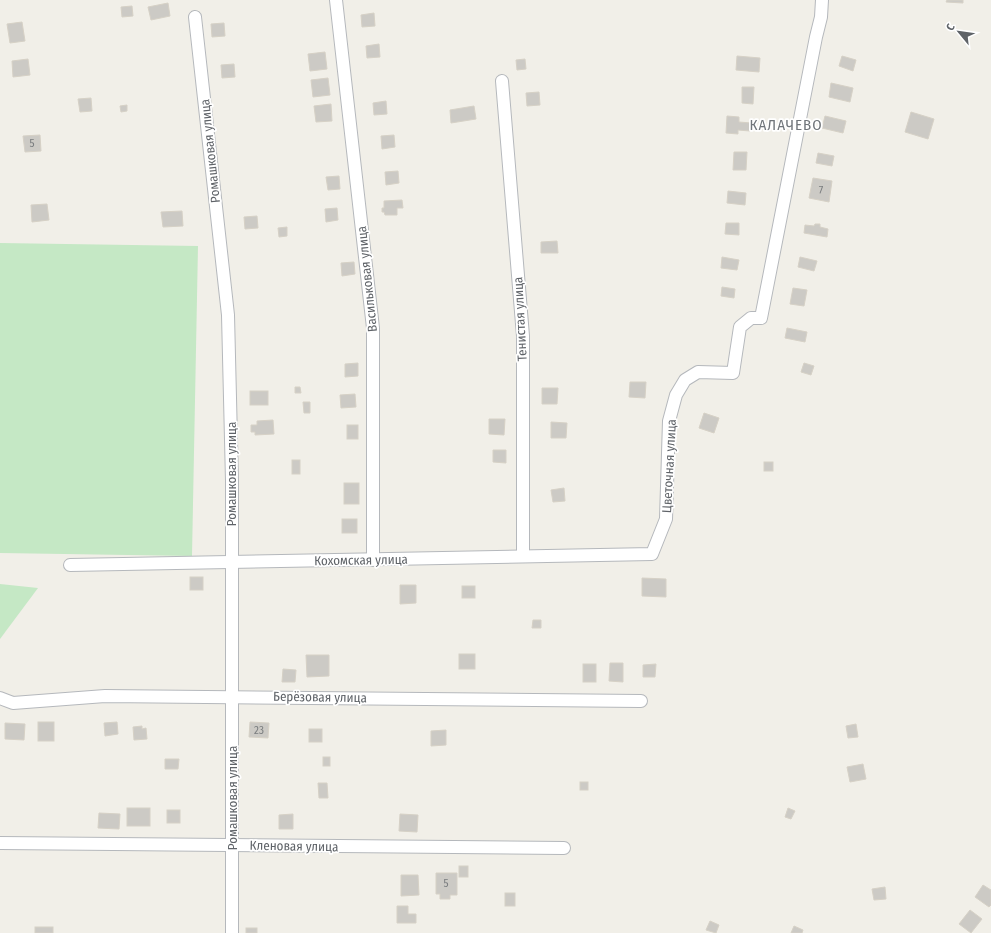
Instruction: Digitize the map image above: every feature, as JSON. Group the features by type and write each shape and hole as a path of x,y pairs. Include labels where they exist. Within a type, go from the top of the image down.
{"street":[{"name":"Васильковая улица","path":"336,0 373,328 373,560"},
{"name":"Цветочная улица","path":"652,554 666,519 669,421 676,395 685,380 698,372 733,373 740,327 751,318 761,318 814,45 821,17 822,0"},
{"name":"Ромашковая улица","path":"195,17 228,315 232,481 232,933"},
{"name":"Тенистая улица","path":"502,81 523,336 523,556"},
{"name":"Кохомская улица","path":"70,565 652,554"},
{"name":"Берёзовая улица","path":"0,698 14,702 105,696 640,701"},
{"name":"Кленовая улица","path":"0,843 564,848"}],"green space":[{"path":"0,243 198,246 192,556 0,553"},
{"path":"0,584 38,588 0,639"}],"building":[{"path":"947,0 963,0 963,3 946,2"},
{"path":"168,3 170,16 151,20 148,7"},
{"path":"132,6 133,16 122,17 121,7"},
{"path":"374,13 375,26 362,27 361,15"},
{"path":"22,22 25,41 10,43 7,24"},
{"path":"224,23 225,36 212,37 211,24"},
{"path":"379,44 380,57 367,58 366,46"},
{"path":"325,52 327,69 310,71 308,54"},
{"path":"737,56 760,58 759,72 736,70"},
{"path":"842,56 856,60 853,71 839,66"},
{"path":"28,59 30,75 13,77 12,61"},
{"path":"525,59 526,69 517,70 516,60"},
{"path":"234,64 235,77 222,78 221,65"},
{"path":"328,78 330,95 313,97 311,80"},
{"path":"831,83 853,88 850,102 829,97"},
{"path":"742,87 754,87 753,104 742,103"},
{"path":"539,92 540,105 527,106 526,93"},
{"path":"91,98 92,111 80,112 78,99"},
{"path":"386,101 387,114 374,115 373,103"},
{"path":"331,104 332,121 316,122 314,106"},
{"path":"127,105 127,111 121,112 120,106"},
{"path":"474,106 476,119 451,123 450,110"},
{"path":"911,112 934,119 928,139 905,132"},
{"path":"727,116 739,117 739,122 751,123 750,131 738,130 738,134 726,133"},
{"path":"825,116 846,121 843,133 822,128"},
{"path":"40,135 41,151 25,152 23,136"},
{"path":"394,135 395,147 382,149 381,136"},
{"path":"734,152 747,152 746,170 733,170"},
{"path":"818,153 834,156 832,166 816,163"},
{"path":"398,171 399,183 386,185 385,172"},
{"path":"339,176 340,189 328,190 326,177"},
{"path":"813,178 832,181 829,202 809,198"},
{"path":"728,191 746,193 745,205 727,203"},
{"path":"402,200 403,208 397,208 397,215 385,215 384,212 382,212 382,208 384,208 384,201"},
{"path":"47,204 49,220 32,222 31,205"},
{"path":"337,208 338,220 326,222 325,209"},
{"path":"182,211 183,226 163,227 161,212"},
{"path":"257,216 258,228 245,229 244,217"},
{"path":"726,223 739,223 739,235 725,234"},
{"path":"815,224 820,224 820,227 828,229 827,237 804,233 805,225 814,226"},
{"path":"287,227 287,236 279,237 278,228"},
{"path":"557,241 558,253 541,253 541,242"},
{"path":"722,257 739,260 737,270 721,268"},
{"path":"800,257 817,261 814,271 798,267"},
{"path":"354,262 355,274 342,276 341,263"},
{"path":"722,287 735,289 734,298 721,296"},
{"path":"793,288 807,290 804,306 790,304"},
{"path":"787,328 807,332 805,342 785,338"},
{"path":"358,363 358,376 345,377 345,364"},
{"path":"804,363 814,366 811,375 801,372"},
{"path":"630,382 646,382 645,398 629,397"},
{"path":"295,387 300,387 301,393 295,393"},
{"path":"542,388 558,388 557,404 542,404"},
{"path":"250,391 268,391 268,405 250,405"},
{"path":"355,394 356,407 341,408 340,395"},
{"path":"303,402 310,402 310,413 304,413"},
{"path":"704,413 719,418 714,433 699,428"},
{"path":"489,419 505,419 504,435 489,434"},
{"path":"273,420 274,434 255,435 255,432 251,432 251,425 257,425 257,421"},
{"path":"551,422 567,423 566,438 551,438"},
{"path":"347,425 358,425 358,439 347,439"},
{"path":"493,450 506,450 506,463 493,462"},
{"path":"292,460 300,460 300,474 292,474"},
{"path":"764,462 773,462 773,471 764,471"},
{"path":"344,483 359,483 359,504 344,504"},
{"path":"564,488 565,501 553,502 551,490"},
{"path":"342,519 357,519 357,533 342,533"},
{"path":"190,577 203,577 203,590 190,590"},
{"path":"642,578 666,579 666,597 642,596"},
{"path":"400,585 416,585 416,603 400,604"},
{"path":"462,586 475,586 475,598 462,598"},
{"path":"533,620 541,620 541,628 532,628"},
{"path":"459,654 475,654 475,669 459,669"},
{"path":"306,655 329,655 329,676 307,677"},
{"path":"610,663 623,663 623,682 609,681"},
{"path":"583,664 596,664 596,682 583,682"},
{"path":"656,664 655,677 643,677 643,665"},
{"path":"283,669 296,670 295,682 282,682"},
{"path":"38,722 54,722 54,741 38,741"},
{"path":"117,722 118,734 105,736 104,723"},
{"path":"250,722 269,723 268,738 249,737"},
{"path":"5,723 25,724 24,740 5,739"},
{"path":"856,724 858,737 848,738 846,726"},
{"path":"142,726 142,729 146,728 147,739 134,740 133,727"},
{"path":"309,729 322,729 322,742 309,742"},
{"path":"446,730 446,745 431,746 431,731"},
{"path":"323,757 330,757 330,766 323,766"},
{"path":"165,759 179,759 178,769 165,769"},
{"path":"863,764 866,779 850,782 847,767"},
{"path":"580,782 588,782 588,790 580,790"},
{"path":"318,783 327,783 328,798 319,798"},
{"path":"127,808 150,808 150,826 127,826"},
{"path":"788,808 795,811 791,819 785,817"},
{"path":"167,810 180,810 180,823 167,823"},
{"path":"99,813 120,814 119,829 98,828"},
{"path":"293,814 293,829 279,829 279,815"},
{"path":"400,814 418,815 417,832 399,831"},
{"path":"459,866 468,866 468,877 459,877"},
{"path":"436,873 457,873 457,895 450,895 450,899 440,899 440,894 436,894"},
{"path":"401,875 418,875 419,895 401,896"},
{"path":"983,885 991,890 991,905 989,907 975,897"},
{"path":"885,887 886,899 874,900 872,889"},
{"path":"505,893 515,893 515,906 505,906"},
{"path":"397,906 408,906 408,914 416,914 416,923 397,923"},
{"path":"970,910 982,919 971,933 959,924"},
{"path":"710,921 719,925 716,933 706,930"},
{"path":"794,926 803,930 802,933 791,933"},
{"path":"35,927 53,927 53,933 35,933"},
{"path":"246,928 257,928 257,933 246,933"}],"district":[{"name":"КАЛАЧЕВО","path":"786,125"}]}
